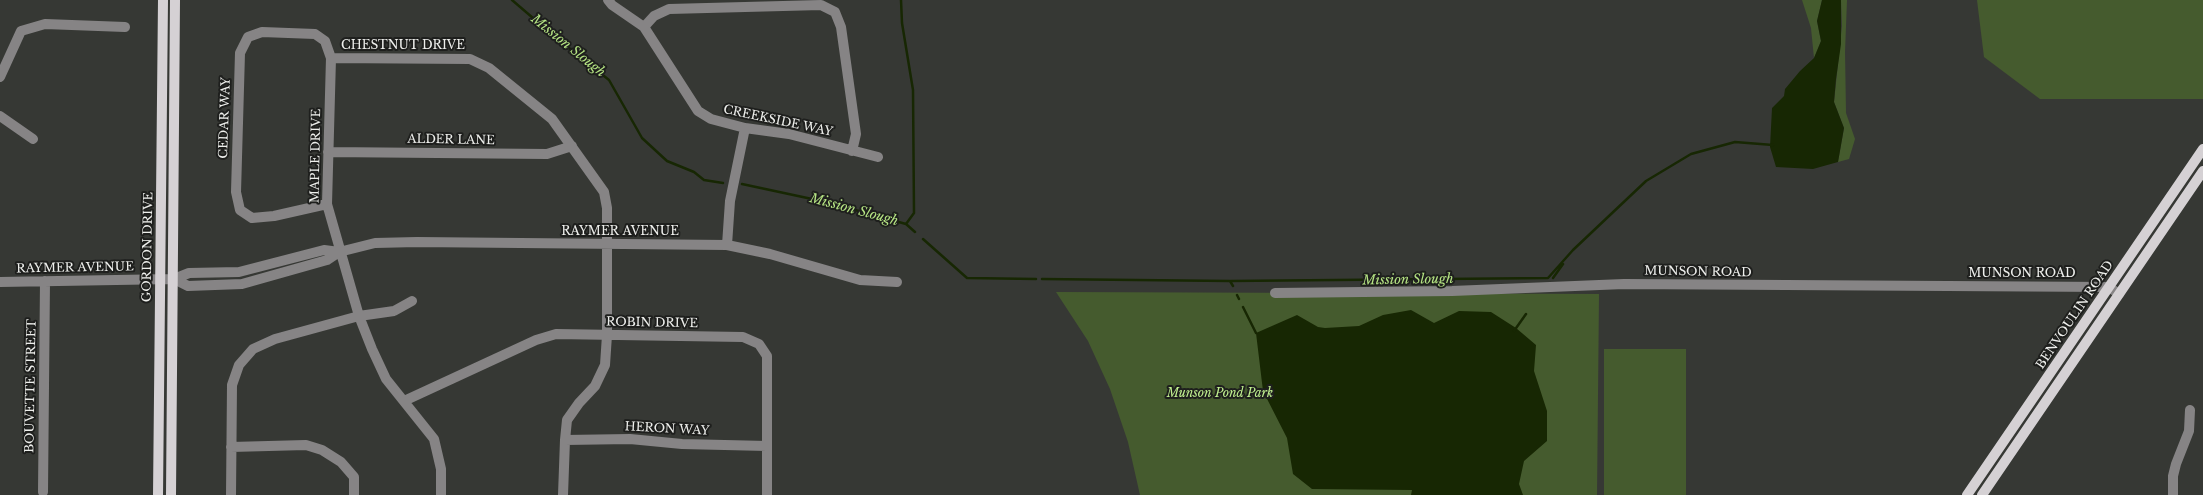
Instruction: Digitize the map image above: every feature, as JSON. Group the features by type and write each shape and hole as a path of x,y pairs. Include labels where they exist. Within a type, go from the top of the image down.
{"main road":[{"name":"GORDON DRIVE","path":"158,495 163,0"},
{"name":"GORDON DRIVE","path":"171,495 174,279 175,0"},
{"name":"BENVOULIN ROAD","path":"1967,495 2110,287 2203,148"},
{"name":"BENVOULIN ROAD","path":"1982,495 2203,171"}],"street":[{"name":"CREEKSIDE WAY","path":"608,0 612,5 644,27 698,110 711,119 745,128 789,134 878,157"},
{"path":"644,27 654,16 669,9 821,5 834,12 841,27 856,134 852,151"},
{"path":"0,77 21,31 45,24 125,27"},
{"name":"CEDAR WAY","path":"327,204 274,216 252,218 240,210 236,192 240,53 248,37 262,32 315,34 325,41 331,58"},
{"name":"CHESTNUT DRIVE","path":"331,58 470,59 490,68 552,119 604,192 607,208 607,335 605,364 595,386 567,420 563,495"},
{"name":"MAPLE DRIVE","path":"331,58 327,204 339,252 359,316 386,379 434,440 441,469 441,495"},
{"path":"0,116 33,139"},
{"path":"727,245 730,201 745,128"},
{"name":"ALDER LANE","path":"328,152 546,154 572,146"},
{"name":"RAYMER AVENUE","path":"0,282 174,279 188,286 242,284 328,260 339,252 375,243 410,242 727,245 770,254 860,280 897,282"},
{"name":"BOUVETTE STREET","path":"43,492 45,281"},
{"name":"MUNSON ROAD","path":"1275,293 1452,291 1624,284 2110,287"},
{"path":"2110,287 2119,294"},
{"path":"231,495 232,384 238,366 253,349 275,339 359,316 394,310 412,301"},
{"name":"ROBIN DRIVE","path":"404,401 536,340 556,334 743,337 758,344 767,356 767,495"},
{"path":"2173,495 2173,476 2189,431 2190,410"},
{"name":"HERON WAY","path":"565,440 630,440 682,444 767,446"},
{"path":"231,447 306,445 322,450 341,462 354,477 354,495"}],"green space":[{"path":"1802,0 1822,0 1817,21 1821,41 1814,58 1811,28"},
{"path":"1841,0 1847,0 1845,52 1846,113 1855,139 1849,159 1838,162 1844,128 1834,102 1842,26"},
{"path":"1977,0 2203,0 2203,99 2040,99 1984,57"},
{"name":"Munson Pond Park","path":"1056,292 1599,294 1597,495 1140,495 1128,442 1110,389 1088,341"},
{"path":"1604,349 1686,349 1686,495 1604,495"}],"shaded area":[{"path":"1822,0 1841,0 1841,44 1834,102 1844,128 1838,162 1813,169 1776,167 1770,147 1772,108 1784,96 1785,89 1800,71 1814,58 1821,41 1817,21"},
{"path":"1411,310 1434,323 1459,311 1491,312 1516,328 1536,345 1534,371 1547,411 1547,441 1524,461 1519,484 1523,495 1411,495 1412,490 1312,489 1293,474 1287,438 1263,391 1256,333 1297,315 1318,327 1325,328 1359,326 1383,315"}],"waterway":[{"name":"Mission Slough","path":"512,0 609,80 642,138 667,161 694,172 704,180 723,183"},
{"path":"901,0 902,23 913,90 914,213 906,224"},
{"name":"Mission Slough","path":"1573,250 1646,181 1691,154 1735,142 1773,145"},
{"name":"Mission Slough","path":"742,184 826,202 906,224 915,232"},
{"name":"Mission Slough","path":"923,239 967,278 1036,279"},
{"name":"Mission Slough","path":"1230,281 1548,278 1573,250"},
{"name":"Mission Slough","path":"1553,278 1563,264"},
{"name":"Mission Slough","path":"1042,279 1230,281 1233,286"},
{"name":"Mission Slough","path":"1237,295 1239,299"},
{"name":"Mission Slough","path":"1243,307 1256,333"},
{"name":"Mission Slough","path":"1514,331 1526,314"}]}
